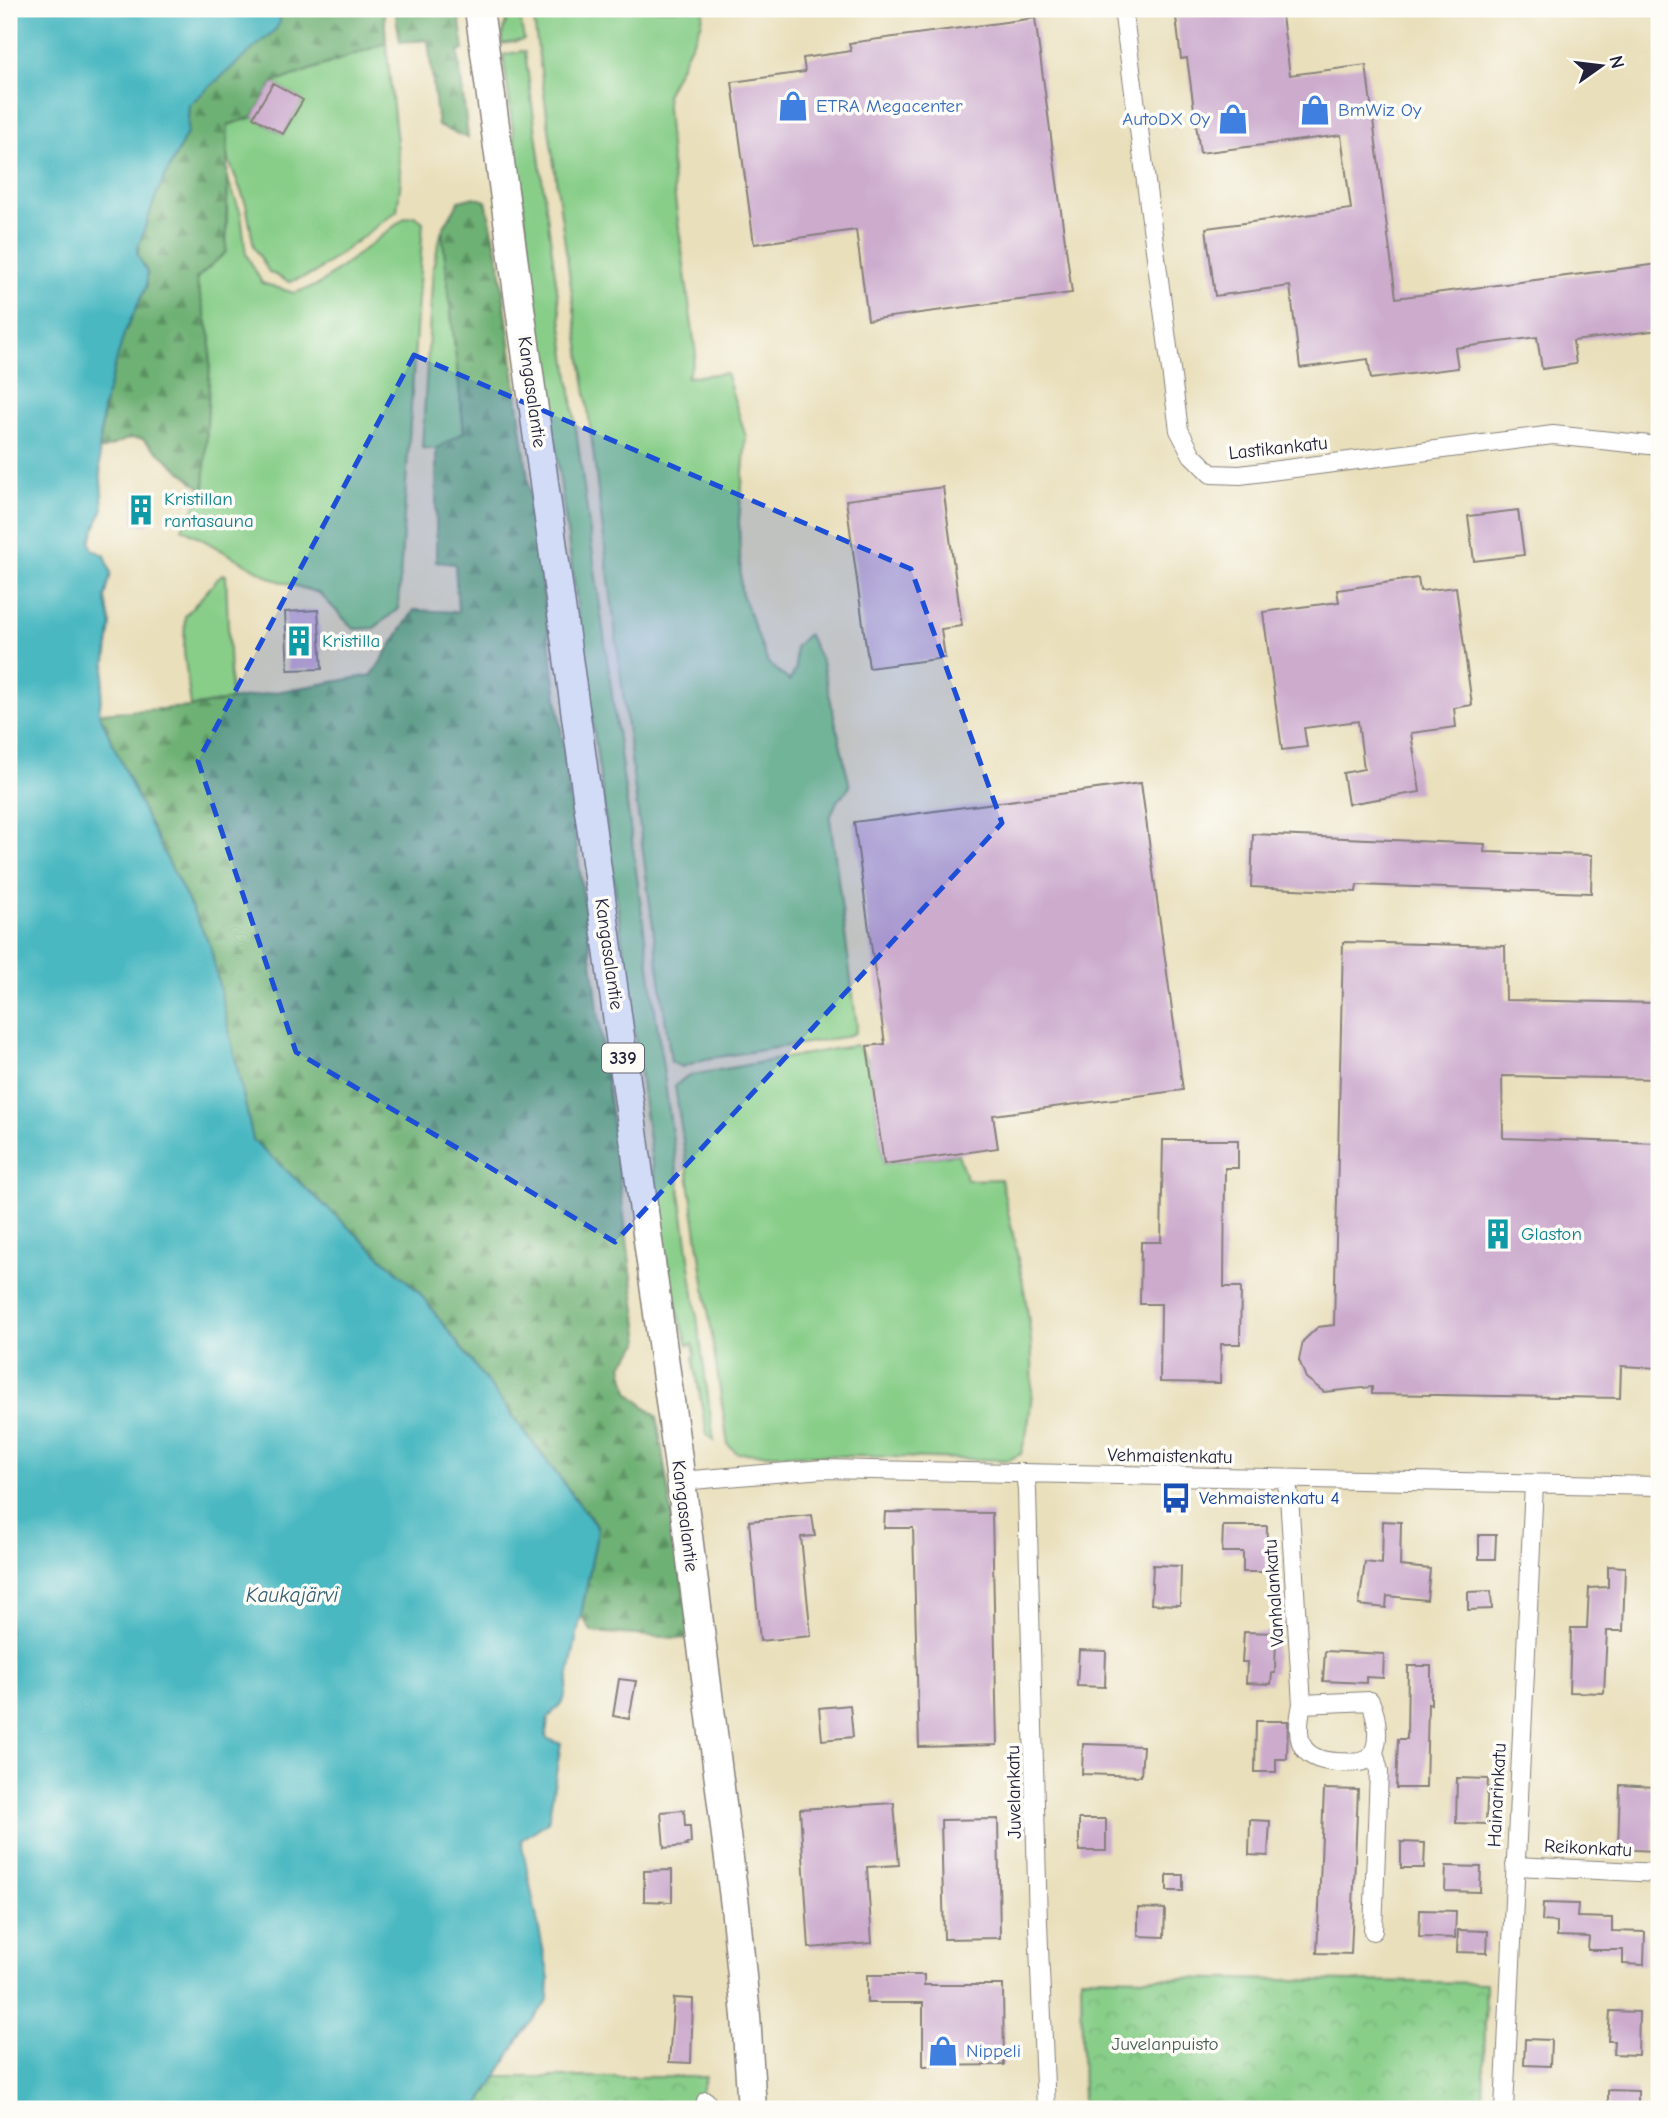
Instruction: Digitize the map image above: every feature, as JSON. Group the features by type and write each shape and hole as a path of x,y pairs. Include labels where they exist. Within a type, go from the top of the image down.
{"main road":[{"name":"Kangasalantie","path":"479,9 681,1481 735,1906 752,2109"}],"street":[{"name":"Lastikankatu","path":"1123,9 1179,430 1192,455 1211,474 1240,475 1553,435 1659,446"},
{"name":"Vehmaistenkatu","path":"681,1481 823,1469 1659,1486"},
{"name":"Juvelankatu","path":"1025,1473 1046,2109"},
{"name":"Vanhalankatu","path":"1286,1479 1302,1704 1297,1727 1307,1751 1317,1760 1355,1762 1366,1760 1374,1752"},
{"name":"Hainarinkatu","path":"1504,2109 1534,1483"},
{"path":"1302,1704 1370,1701 1376,1713 1378,1726 1374,1752 1379,1771 1373,1931"},
{"name":"Reikonkatu","path":"1515,1866 1659,1872"}],"highlighted area":[{"path":"414,355 911,569 1002,823 615,1242 296,1052 198,761"}],"green space":[{"path":"279,9 384,9 386,43 273,83 253,117 228,125 226,252 196,279 211,339 204,491 143,439 130,438 99,451 105,399 124,334 147,285 147,272 138,256 139,243 157,193 187,133 189,105 280,16"},
{"path":"395,9 458,9 464,50 458,52 468,138 438,126 428,40 400,42"},
{"path":"516,9 519,9 524,40 502,44 505,25"},
{"path":"539,9 704,9 701,25 666,95 673,184 696,355 687,377 726,373 746,437 739,521 741,591 768,663 790,681 796,668 795,647 808,634 822,662 850,787 837,801 830,818 857,1026 855,1033 844,1037 705,1059 682,1067 671,1062 587,402 533,14"},
{"path":"386,43 401,179 397,211 313,274 289,282 269,272 254,247 246,204 228,158 228,125 253,117 283,134 302,100 273,83"},
{"path":"525,52 714,1441 707,1435 693,1344 688,1345 672,1295 650,1148 503,55"},
{"path":"228,180 241,214 246,254 262,283 294,293 318,285 405,218 415,216 423,222 398,609 374,628 354,629 319,593 273,579 182,528 204,490 211,339 195,279 226,252"},
{"path":"474,197 486,201 499,260 594,977 640,1342 622,1365 628,1392 657,1417 691,1639 592,1632 581,1615 598,1528 418,1291 253,1140 210,945 147,819 99,713 191,707 372,675 414,610 458,612 455,564 436,562 436,449 464,432 442,230 459,201"},
{"path":"442,230 464,432 436,449 422,448 433,267"},
{"path":"222,574 226,575 231,700 191,707 184,652 185,616"},
{"path":"856,1045 870,1063 884,1164 958,1154 967,1180 1001,1179 1023,1281 1032,1351 1029,1420 1021,1454 1008,1460 737,1453 728,1445 675,1086 687,1076"},
{"name":"Juvelanpuisto","path":"1081,1977 1486,1983 1483,2109 1083,2109"},
{"path":"497,2077 706,2077 694,2109 477,2109"}],"water":[{"name":"Kaukajärvi","path":"9,9 279,9 280,22 276,29 189,105 187,133 157,193 137,250 147,272 147,285 124,334 103,408 99,451 103,508 90,542 93,550 105,555 111,573 105,598 111,624 99,713 147,819 210,945 253,1140 418,1291 598,1529 564,1700 548,1718 546,1738 561,1744 548,1822 521,1840 549,1978 548,2000 519,2039 477,2109 9,2109"}],"building":[{"path":"1237,9 1281,9 1290,75 1366,65 1396,298 1659,264 1659,330 1573,341 1576,364 1542,369 1537,337 1455,348 1458,368 1371,379 1368,359 1300,368 1290,286 1215,296 1206,228 1351,209 1341,135 1200,153 1187,58 1181,59 1176,17"},
{"path":"1035,18 1072,293 868,320 856,230 754,244 732,82 805,72 803,58 851,51 849,43"},
{"path":"273,83 303,100 283,134 253,117"},
{"path":"943,487 962,626 941,629 945,658 869,668 846,500"},
{"name":"Kristillan rantasauna","path":"134,494 150,495 148,525 133,524"},
{"path":"1518,510 1524,555 1474,561 1468,516"},
{"path":"1418,578 1420,591 1456,587 1472,705 1454,708 1456,727 1411,733 1420,792 1348,804 1343,773 1364,769 1358,721 1304,728 1307,747 1282,750 1263,612 1339,602 1337,590"},
{"name":"Kristilla","path":"318,610 322,669 288,670 285,612"},
{"path":"1141,783 1183,1090 993,1115 998,1148 884,1164 867,1046 885,1044 854,822"},
{"path":"1253,834 1485,844 1484,852 1592,855 1591,893 1357,885 1356,892 1251,887"},
{"name":"Glaston","path":"1343,942 1505,946 1506,1000 1659,1003 1659,1079 1502,1076 1503,1138 1659,1143 1659,1368 1621,1366 1620,1398 1372,1394 1372,1387 1324,1392 1306,1378 1299,1360 1303,1341 1318,1327 1334,1325"},
{"path":"1163,1140 1238,1140 1238,1168 1225,1168 1224,1287 1241,1287 1240,1344 1221,1344 1220,1383 1160,1382 1161,1304 1140,1304 1141,1242 1161,1242"},
{"path":"885,1512 992,1513 997,1745 919,1747 913,1528 884,1528"},
{"path":"812,1515 815,1536 801,1537 811,1636 760,1641 749,1521"},
{"path":"1383,1521 1401,1522 1400,1566 1430,1569 1427,1600 1387,1596 1386,1608 1359,1605 1365,1562 1382,1564"},
{"path":"1223,1526 1267,1526 1266,1572 1243,1572 1243,1552 1222,1552"},
{"path":"1479,1535 1496,1535 1495,1559 1479,1559"},
{"path":"1153,1565 1181,1566 1180,1605 1151,1604"},
{"path":"1608,1566 1625,1567 1623,1631 1607,1631 1604,1693 1569,1692 1571,1628 1587,1628 1589,1588 1608,1587"},
{"path":"1491,1591 1492,1609 1468,1610 1468,1592"},
{"path":"1244,1632 1276,1633 1275,1673 1272,1673 1271,1684 1246,1683 1247,1662 1242,1662"},
{"path":"1079,1650 1106,1651 1105,1687 1077,1686"},
{"path":"1325,1651 1384,1654 1383,1678 1366,1677 1366,1683 1323,1681"},
{"path":"1408,1666 1431,1666 1426,1788 1396,1788 1398,1739 1407,1739"},
{"path":"619,1679 636,1681 629,1719 613,1716"},
{"path":"850,1705 853,1737 822,1740 819,1708"},
{"path":"1256,1721 1288,1721 1287,1759 1276,1759 1276,1772 1255,1772"},
{"path":"1083,1744 1143,1746 1141,1776 1082,1774"},
{"path":"1457,1778 1488,1779 1486,1824 1456,1823"},
{"path":"1620,1785 1655,1787 1653,1851 1618,1849"},
{"path":"1324,1789 1358,1790 1351,1954 1317,1953"},
{"path":"894,1803 899,1865 867,1867 872,1943 809,1948 800,1809"},
{"path":"684,1810 685,1826 690,1826 691,1843 686,1844 687,1846 664,1848 661,1812"},
{"path":"998,1819 1000,1938 944,1939 941,1820"},
{"path":"1079,1819 1106,1819 1106,1851 1079,1851"},
{"path":"1250,1820 1270,1821 1268,1856 1249,1855"},
{"path":"1401,1842 1425,1843 1424,1868 1401,1868"},
{"path":"1446,1866 1481,1867 1480,1892 1445,1891"},
{"path":"672,1870 672,1902 644,1901 644,1871"},
{"path":"1167,1875 1183,1875 1183,1891 1167,1891"},
{"path":"1543,1903 1578,1904 1577,1917 1612,1918 1612,1931 1645,1932 1644,1965 1623,1964 1623,1950 1588,1950 1589,1937 1557,1936 1557,1922 1542,1921"},
{"path":"1138,1908 1165,1909 1164,1937 1138,1936"},
{"path":"1420,1910 1456,1911 1455,1938 1419,1937"},
{"path":"1458,1930 1488,1931 1487,1953 1457,1952"},
{"path":"867,1975 924,1975 924,1985 1003,1985 1004,2065 923,2066 923,2003 867,2003"},
{"path":"674,1998 693,1999 691,2063 669,2062"},
{"path":"1610,2011 1639,2012 1638,2055 1613,2054 1614,2041 1608,2041"},
{"path":"1525,2039 1551,2040 1550,2066 1524,2065"},
{"path":"1608,2090 1638,2091 1638,2109 1608,2109"}],"place":[{"name":"ETRA Megacenter","path":"793,106"},
{"name":"BmWiz Oy","path":"1315,110"},
{"name":"AutoDX Oy","path":"1233,119"},
{"name":"Kristillan rantasauna","path":"141,510"},
{"name":"Kristilla","path":"299,641"},
{"name":"Glaston","path":"1498,1234"},
{"name":"Vehmaistenkatu 4","path":"1176,1498"},
{"name":"Nippeli","path":"943,2051"}]}
